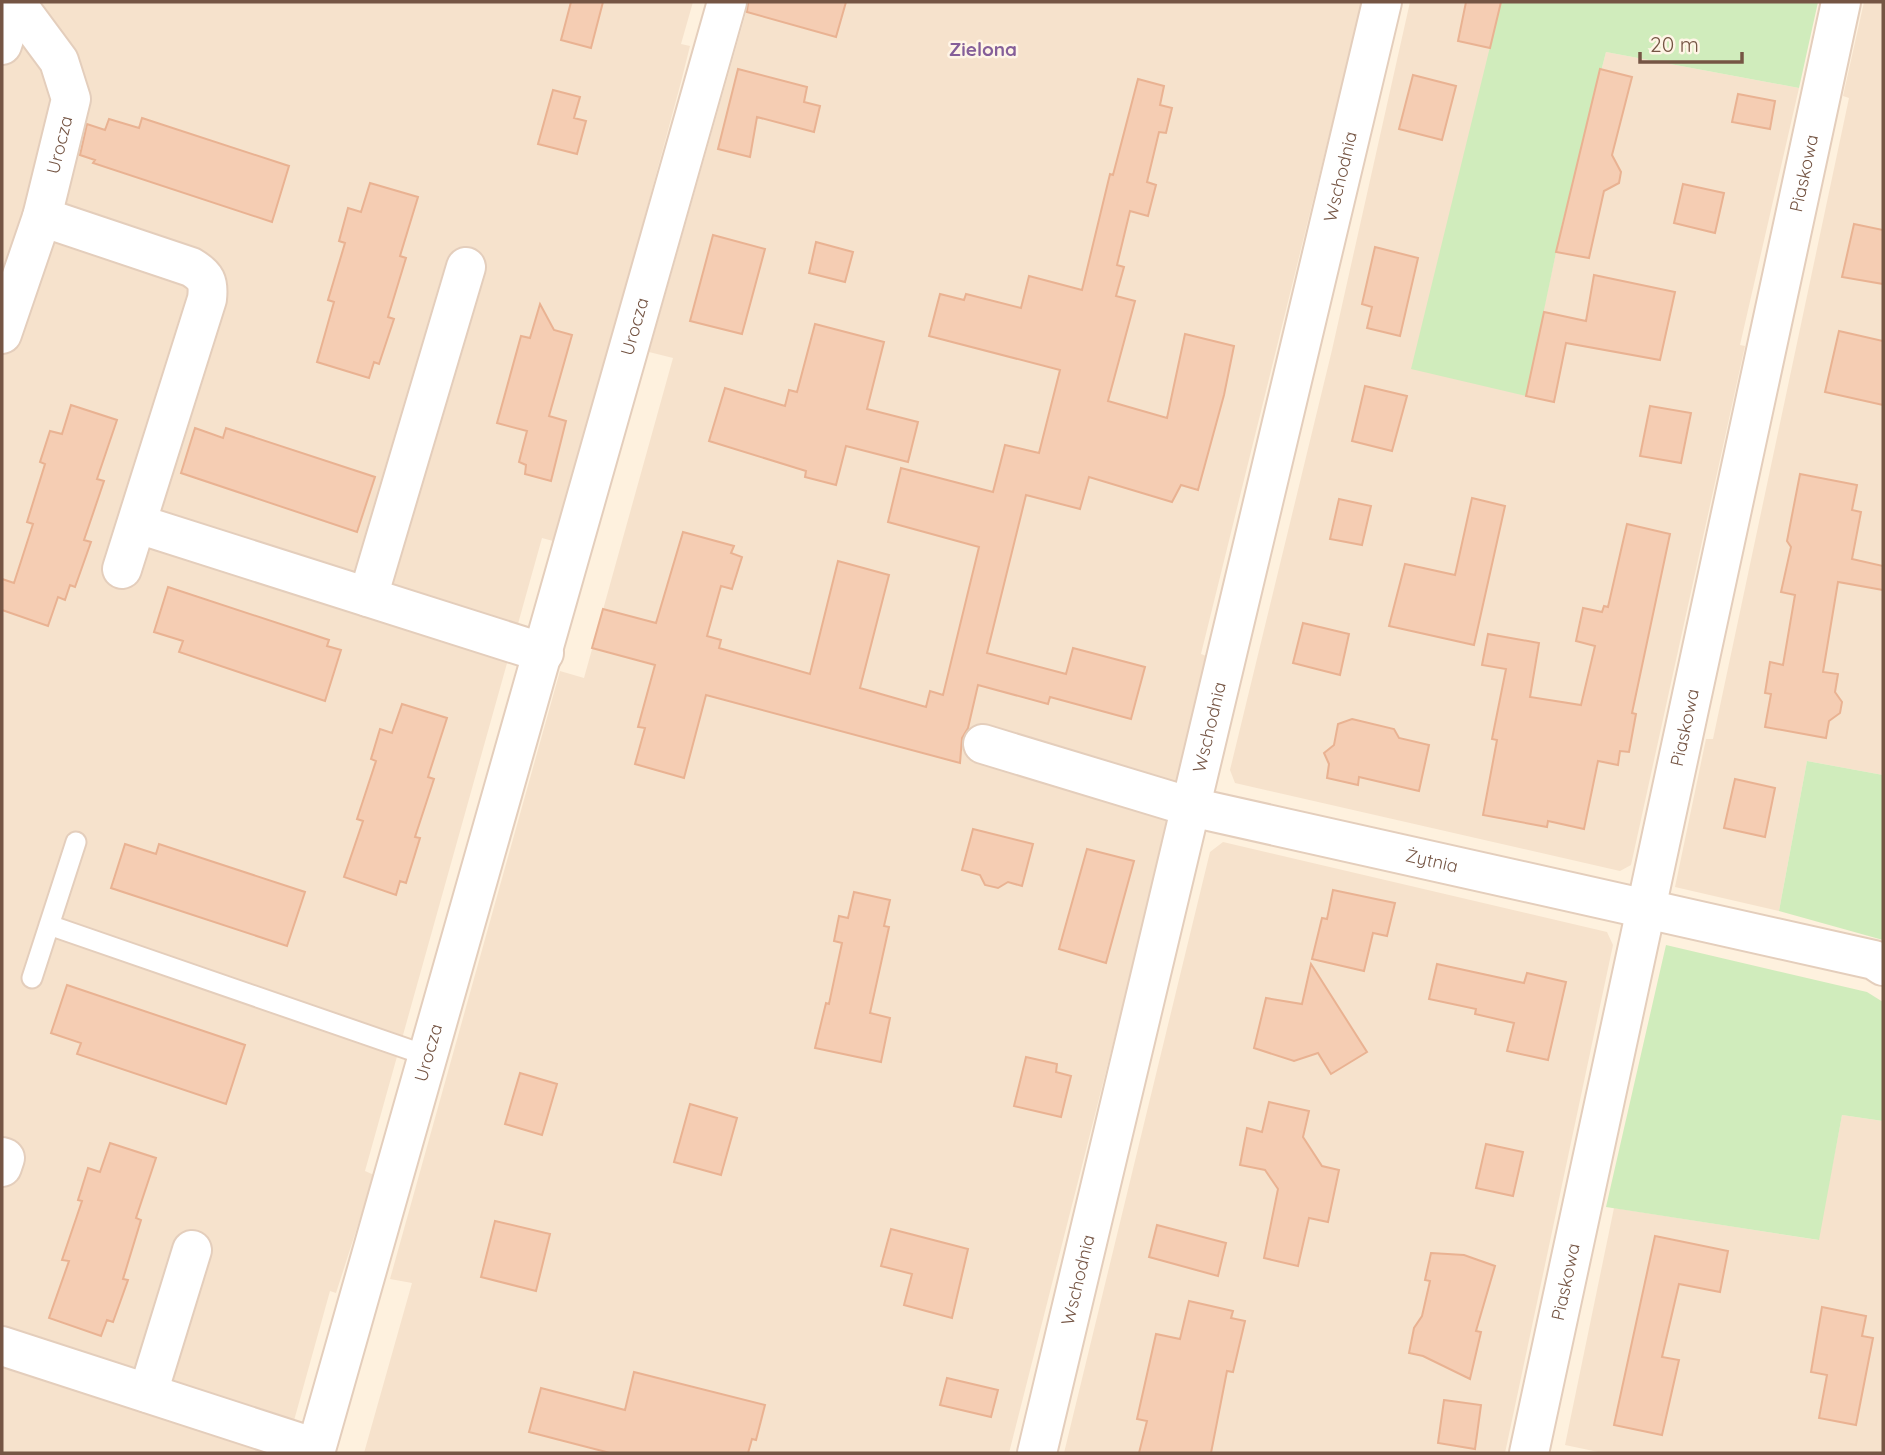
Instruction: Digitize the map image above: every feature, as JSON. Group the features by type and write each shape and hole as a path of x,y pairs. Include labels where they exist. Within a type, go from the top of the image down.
{"street":[{"name":"Urocza","path":"2,334 43,217 71,99 59,61 16,2"},
{"path":"2,45 16,2"},
{"name":"Urocza","path":"315,1450 544,653 727,2"},
{"name":"Wschodnia","path":"1037,1453 1382,2"},
{"name":"Piaskowa","path":"1529,1453 1841,2"},
{"path":"43,217 191,267 205,276 209,285 207,299 122,569"},
{"path":"368,597 466,267"},
{"path":"138,524 544,653"},
{"name":"Żytnia","path":"982,744 1191,807 1874,960 1883,966"},
{"path":"2,1157 5,1158 2,1167"},
{"path":"148,1394 192,1250"},
{"path":"2,1346 315,1450"}],"lane":[{"path":"32,978 76,842"},
{"path":"49,925 428,1056"}],"shaded area":[{"path":"2,2 693,2 681,44 690,46 681,82 557,542 542,538 365,1171 374,1175 336,1293 330,1291 285,1453 2,1453"},
{"path":"749,2 1362,2 1201,654 1209,657 1167,831 1009,1453 364,1453 412,1283 390,1279 560,671 584,678 673,358 649,352"},
{"path":"1410,2 1501,2 1490,48 1525,396 1562,224 1606,52 1799,88 1740,345 1745,346 1631,865 1620,871 1235,783 1230,770 1332,350"},
{"path":"1864,2 1883,2 1883,775 1807,761 1779,911 1675,887 1706,739 1713,739 1849,98 1843,96"},
{"path":"1223,842 1607,932 1613,945 1505,1453 1064,1453 1210,852"},
{"path":"1842,1115 1883,1121 1883,1453 1603,1453 1565,1445 1614,1208 1818,1240"}],"green space":[{"path":"1501,2 1818,2 1799,88 1606,52 1562,224 1526,396 1411,369"},
{"path":"1807,761 1883,775 1883,940 1779,911"},
{"path":"1666,945 1867,992 1883,1002 1883,1121 1842,1115 1819,1240 1606,1207"}],"building":[{"path":"571,2 603,2 591,48 561,40"},
{"path":"748,2 846,2 836,37 747,12"},
{"path":"1466,2 1501,2 1490,48 1458,41"},
{"path":"738,69 807,87 804,102 820,106 814,132 757,117 750,157 718,149"},
{"path":"1600,69 1632,77 1612,155 1621,172 1619,183 1604,191 1589,258 1556,252"},
{"path":"1413,75 1456,86 1442,140 1399,129"},
{"path":"1138,79 1164,86 1160,105 1172,108 1166,133 1159,132 1147,182 1156,185 1148,216 1130,211 1117,265 1124,267 1116,296 1135,301 1108,401 1167,418 1185,334 1234,346 1224,395 1198,490 1181,485 1172,502 1089,477 1080,509 1026,495 987,653 1066,674 1073,648 1145,667 1131,719 1050,697 1048,704 978,685 968,728 962,738 960,763 706,695 684,778 635,764 645,728 638,727 655,665 592,648 603,609 656,623 683,532 734,546 731,553 742,557 732,589 721,586 707,636 721,640 719,648 810,674 838,561 889,575 860,688 926,707 930,691 943,695 979,547 888,522 901,468 993,492 1005,445 1039,453 1060,370 929,336 940,294 964,300 966,294 1021,308 1029,276 1082,290 1110,174 1113,175"},
{"path":"553,90 580,97 574,118 586,121 577,154 538,144"},
{"path":"1738,94 1775,101 1770,129 1732,122"},
{"path":"142,118 289,166 272,222 93,163 95,160 80,155 87,124 105,130 109,119 139,128"},
{"path":"370,183 418,197 400,256 406,258 388,317 394,319 379,364 374,362 369,378 317,362 334,302 328,300 345,243 339,241 348,208 361,212"},
{"path":"1683,184 1724,193 1715,233 1674,223"},
{"path":"1854,224 1883,230 1883,284 1842,277"},
{"path":"713,235 765,249 742,334 690,321"},
{"path":"816,242 853,252 845,282 809,273"},
{"path":"1375,247 1418,258 1400,336 1367,328 1372,307 1362,304"},
{"path":"1594,275 1675,292 1660,360 1566,343 1554,402 1526,396 1544,312 1586,321"},
{"path":"540,304 554,330 572,335 549,416 566,421 551,481 525,474 526,465 519,462 527,431 497,423 521,336 530,338"},
{"path":"815,324 884,342 867,409 918,422 908,462 846,446 836,485 805,477 806,471 709,441 725,388 785,406 789,390 797,392"},
{"path":"1839,331 1883,341 1883,405 1825,392"},
{"path":"1365,386 1407,396 1392,451 1352,441"},
{"path":"71,405 117,420 97,479 104,481 84,540 91,542 75,587 70,585 65,600 58,597 48,626 2,610 2,579 14,583 33,524 27,522 45,464 40,462 50,431 62,434"},
{"path":"1650,406 1691,413 1681,463 1640,456"},
{"path":"195,428 223,438 226,428 375,477 357,532 181,473"},
{"path":"1800,474 1857,485 1852,510 1861,512 1852,559 1883,566 1883,590 1838,582 1823,672 1838,674 1835,692 1842,702 1840,713 1829,721 1826,738 1765,727 1771,694 1765,693 1770,662 1783,665 1795,595 1781,592 1791,547 1787,541"},
{"path":"1472,498 1505,506 1474,645 1389,626 1405,564 1455,575"},
{"path":"1339,499 1371,506 1362,545 1330,539"},
{"path":"1627,524 1670,534 1632,713 1636,714 1629,752 1620,751 1618,765 1598,761 1584,829 1548,821 1547,827 1483,815 1497,740 1492,739 1506,669 1482,665 1488,634 1539,643 1530,697 1581,705 1595,646 1576,641 1583,608 1602,612 1604,606 1608,607"},
{"path":"168,587 329,640 327,646 341,650 325,701 179,652 183,641 154,632"},
{"path":"1303,623 1349,634 1340,675 1293,663"},
{"path":"402,704 447,718 428,777 434,779 415,837 420,838 406,883 400,881 396,895 344,877 363,821 357,819 376,761 371,759 380,729 392,733"},
{"path":"1352,719 1394,729 1399,738 1429,745 1419,791 1359,777 1358,785 1327,778 1329,764 1324,753 1334,745 1338,724"},
{"path":"1735,779 1775,788 1765,837 1724,828"},
{"path":"973,829 1033,844 1022,886 1008,882 998,888 985,885 980,875 962,870"},
{"path":"125,844 156,854 159,844 305,892 287,946 111,888"},
{"path":"1087,849 1134,861 1106,963 1059,949"},
{"path":"1333,890 1395,903 1387,936 1373,933 1364,971 1312,959 1322,918 1327,919"},
{"path":"854,892 890,900 884,926 889,927 870,1013 890,1018 881,1062 815,1048 826,1003 829,1004 842,943 834,941 839,916 848,918"},
{"path":"1311,964 1367,1052 1331,1074 1318,1053 1294,1061 1254,1048 1266,998 1302,1004"},
{"path":"1437,964 1524,983 1527,973 1566,982 1548,1060 1507,1051 1514,1023 1475,1014 1476,1009 1429,999"},
{"path":"67,985 245,1045 226,1104 77,1054 81,1043 51,1033"},
{"path":"1026,1057 1057,1064 1056,1072 1071,1076 1061,1117 1014,1106"},
{"path":"520,1073 557,1084 542,1135 505,1124"},
{"path":"1269,1102 1309,1111 1303,1137 1322,1166 1339,1170 1328,1222 1309,1218 1298,1266 1264,1258 1278,1189 1265,1170 1240,1165 1247,1128 1262,1132"},
{"path":"690,1104 737,1118 721,1175 674,1162"},
{"path":"110,1143 156,1158 136,1218 141,1220 123,1279 128,1280 113,1322 107,1320 101,1336 49,1318 69,1261 62,1260 82,1201 78,1200 88,1168 100,1172"},
{"path":"1486,1144 1523,1152 1513,1196 1476,1188"},
{"path":"495,1221 550,1234 536,1291 481,1277"},
{"path":"1157,1225 1226,1243 1218,1276 1149,1257"},
{"path":"891,1229 968,1249 952,1318 904,1305 912,1274 881,1266"},
{"path":"1655,1236 1728,1251 1720,1292 1679,1284 1662,1357 1679,1360 1662,1435 1614,1425"},
{"path":"1431,1253 1464,1255 1495,1266 1476,1331 1481,1332 1470,1379 1423,1356 1409,1353 1414,1328 1422,1316 1430,1281 1425,1280"},
{"path":"1189,1301 1233,1311 1231,1318 1245,1321 1233,1372 1227,1371 1211,1453 1139,1453 1147,1421 1137,1419 1156,1334 1180,1339"},
{"path":"1822,1307 1866,1316 1862,1336 1873,1338 1856,1425 1819,1418 1827,1375 1811,1372"},
{"path":"634,1372 765,1405 756,1440 752,1439 748,1453 610,1453 529,1432 541,1388 625,1410"},
{"path":"947,1378 998,1390 991,1417 940,1405"},
{"path":"1444,1400 1481,1405 1475,1449 1438,1443"}],"district":[{"name":"Zielona","path":"983,49"}]}
